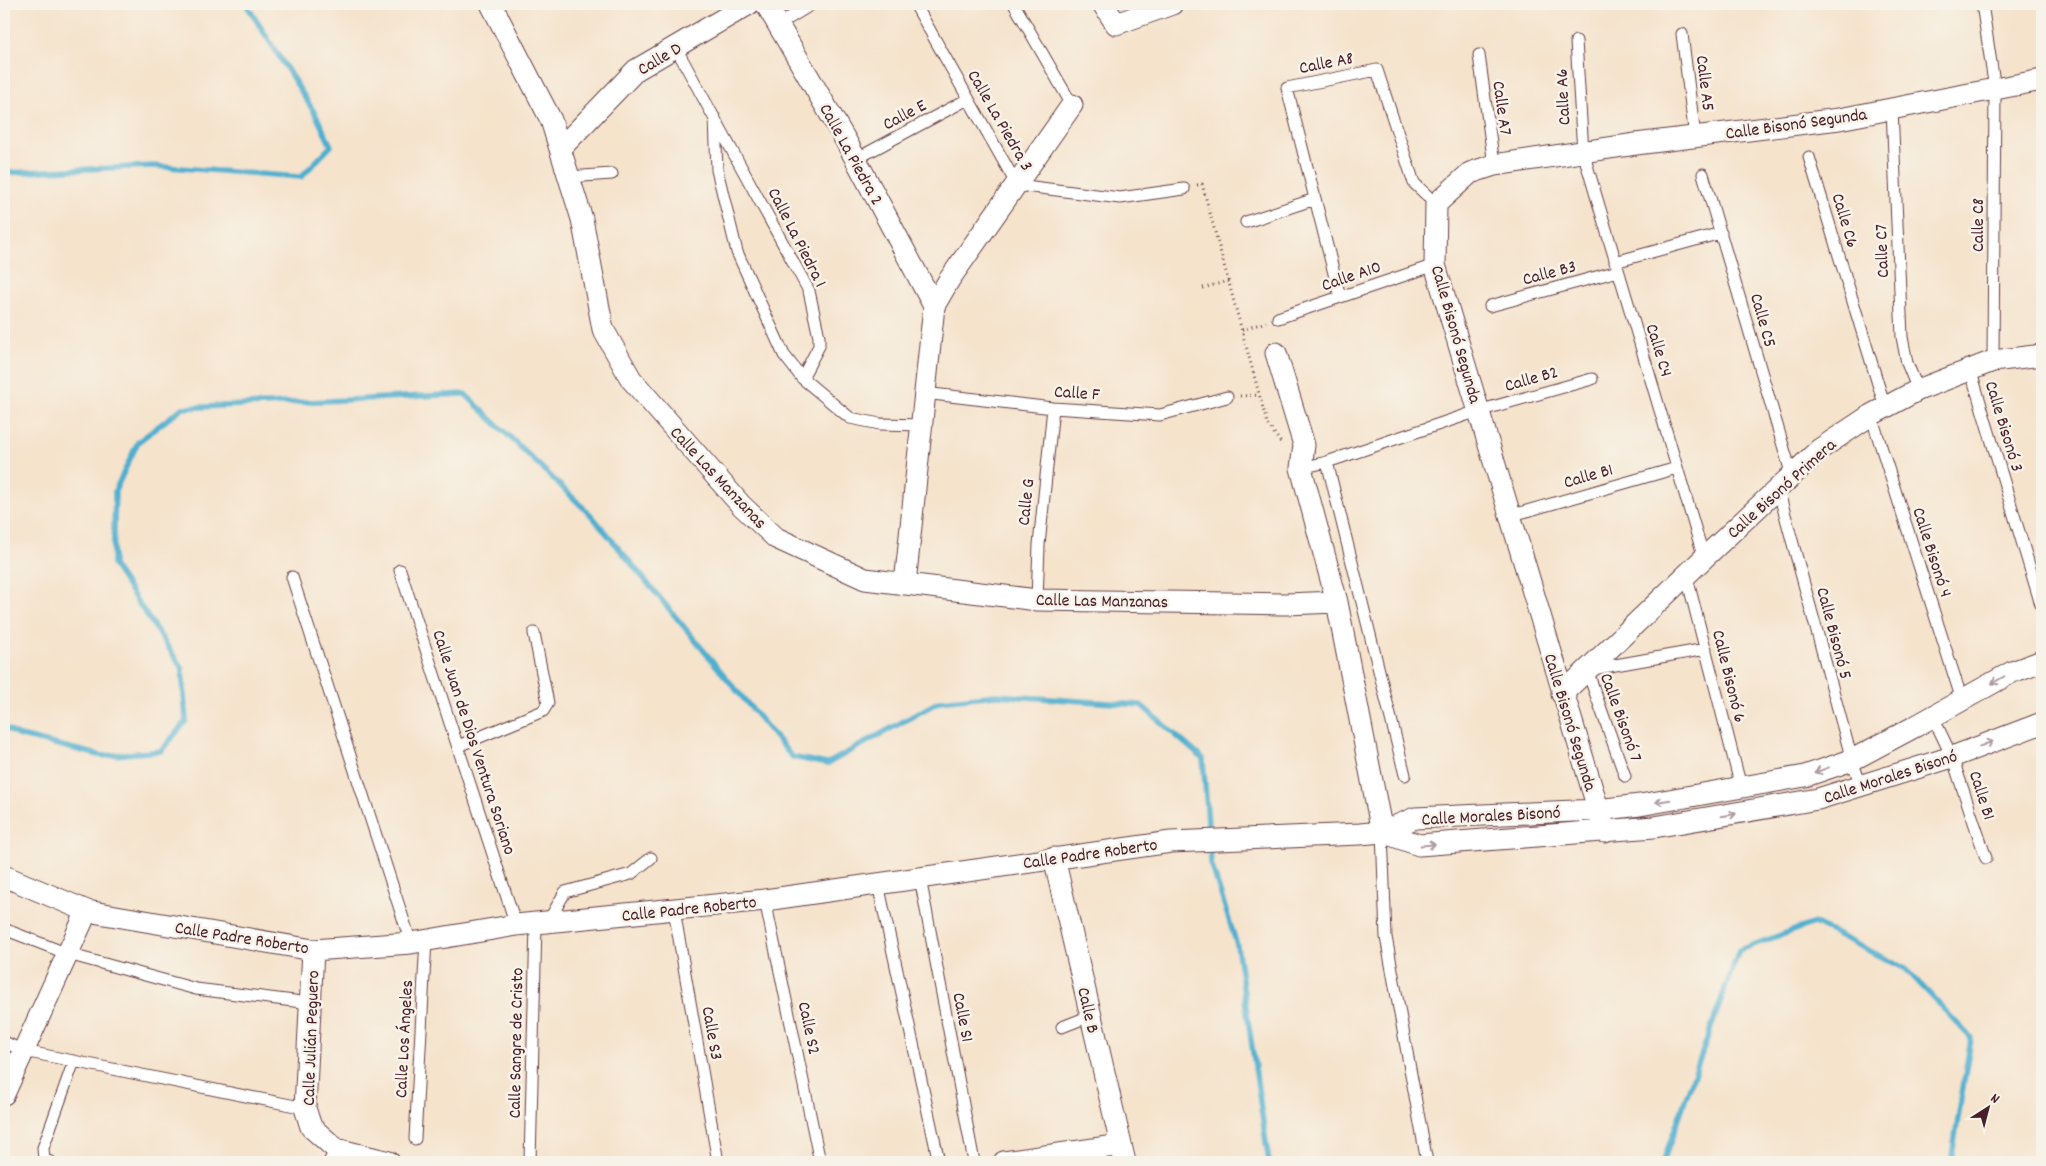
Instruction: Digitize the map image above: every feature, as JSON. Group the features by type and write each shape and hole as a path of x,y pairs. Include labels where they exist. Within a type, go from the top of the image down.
{"street":[{"name":"Calle Las Manzanas","path":"491,4 551,120 582,219 602,329 631,380 741,505 776,538 865,579 1037,600 1286,604 1338,602"},
{"name":"Calle D","path":"560,148 636,70 750,4"},
{"name":"Calle La Piedra 2","path":"766,4 856,159 934,306"},
{"path":"1104,4 1116,24 1172,4"},
{"name":"Calle Bisonó Segunda","path":"1605,832 1562,694 1435,265 1436,204 1470,173 1494,166 1695,137 1839,120 2042,80"},
{"path":"905,584 934,306 949,280 1072,106"},
{"path":"1276,353 1304,445 1301,468 1338,602 1382,832"},
{"name":"Calle Bisonó Primera","path":"1562,694 1686,574 1820,450 1878,411 1918,390 1993,361 2042,356"},
{"name":"Calle Morales Bisonó","path":"1382,832 1415,818 1597,810 1640,805 1805,776 1852,760 2012,672 2042,661"},
{"name":"Calle Morales Bisonó","path":"1382,832 1419,845 1605,832 1654,827 1818,800 1952,757 2042,723"},
{"name":"Calle Padre Roberto","path":"4,876 87,911 313,950 418,941 535,924 765,900 1171,842 1382,832"},
{"name":"Calle B","path":"1054,858 1123,1153"},
{"path":"4,1094 87,911"},
{"name":"Calle Julián Peguero","path":"313,950 305,1108 312,1127 333,1156 388,1162"},
{"path":"1004,1162 1123,1153"}],"lane":[{"path":"778,25 812,4"},
{"name":"Calle La Piedra 3","path":"915,4 1017,185 1120,198 1184,189"},
{"path":"1014,4 1072,106"},
{"name":"Calle C8","path":"1982,4 1995,89 1993,361"},
{"name":"Calle A5","path":"1682,34 1695,137"},
{"name":"Calle A6","path":"1576,41 1583,152"},
{"name":"Calle La Piedra 1","path":"676,48 809,291 819,337 819,346 802,378"},
{"name":"Calle A7","path":"1478,56 1494,166"},
{"name":"Calle A8","path":"1340,297 1287,88 1377,70 1414,183 1436,204"},
{"name":"Calle E","path":"856,159 968,99"},
{"name":"Calle C7","path":"1892,109 1902,337 1907,363 1918,390"},
{"name":"Calle La Piedra 1","path":"715,118 717,170 737,252 784,355 802,378 850,418 880,424 921,425"},
{"name":"Calle C4","path":"1583,152 1704,558"},
{"name":"Calle C6","path":"1809,157 1878,411"},
{"path":"569,177 612,174"},
{"name":"Calle C5","path":"1703,174 1721,233 1785,482"},
{"path":"1246,222 1315,199"},
{"name":"Calle B3","path":"1490,306 1721,233"},
{"name":"Calle A10","path":"1278,318 1435,265"},
{"name":"Calle Bisonó 3","path":"1970,369 2042,608"},
{"name":"Calle B2","path":"1301,468 1327,462 1478,411 1592,379"},
{"name":"Calle F","path":"924,393 1053,408 1160,415 1227,397"},
{"name":"Calle G","path":"1037,600 1039,545 1053,408"},
{"name":"Calle Bisonó 4","path":"1878,411 1962,700"},
{"path":"1327,462 1405,776"},
{"name":"Calle B1","path":"1509,516 1677,468"},
{"name":"Calle Bisonó 5","path":"1785,482 1852,760 1861,786"},
{"name":"Calle Juan de Dios Ventura Soriano","path":"400,570 458,746 535,924"},
{"name":"Calle Bisonó 6","path":"1686,574 1740,787"},
{"path":"292,577 418,941"},
{"path":"458,746 543,711 548,703 534,633"},
{"path":"1587,670 1706,649"},
{"name":"Calle Bisonó 7","path":"1587,670 1625,776"},
{"name":"Calle B1","path":"1933,717 1952,757 1986,858"},
{"path":"1382,832 1386,937 1427,1162"},
{"path":"535,924 552,915 565,892 631,874 651,858"},
{"name":"Calle S1","path":"920,878 974,1162"},
{"path":"878,884 939,1162"},
{"name":"Calle S2","path":"765,900 820,1162"},
{"name":"Calle S3","path":"674,910 718,1162"},
{"name":"Calle Sangre de Cristo","path":"530,1162 535,924"},
{"path":"4,929 68,954 196,989 310,1003"},
{"name":"Calle Los Ángeles","path":"415,1139 418,941"},
{"path":"1062,1027 1090,1016"},
{"path":"4,1042 24,1051 305,1108"},
{"path":"51,1162 44,1160 43,1148 74,1061"}],"path":[{"path":"1184,189 1202,184 1267,423 1281,442 1284,451"},
{"path":"1203,288 1228,281"},
{"path":"1242,330 1278,318"}],"waterway":[{"path":"4,173 153,166 301,177 331,146 316,115 246,4"},
{"path":"4,727 17,735 103,756 161,751 186,721 182,668 113,565 115,491 138,442 182,408 465,394 592,516 792,757 827,764 940,701 996,695 1141,705 1203,759 1209,836"},
{"path":"1210,845 1211,863 1237,945 1269,1162"},
{"path":"1663,1162 1739,950 1814,923 1906,969 1971,1038 1951,1162"}]}
